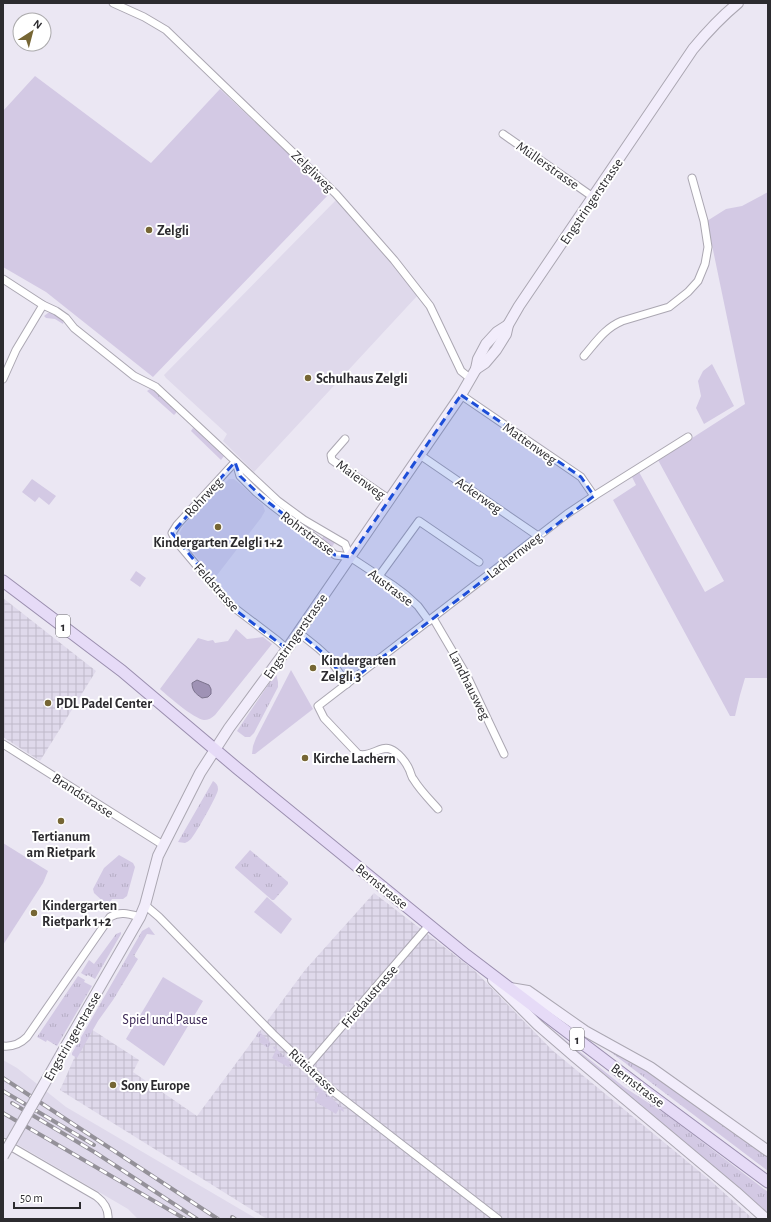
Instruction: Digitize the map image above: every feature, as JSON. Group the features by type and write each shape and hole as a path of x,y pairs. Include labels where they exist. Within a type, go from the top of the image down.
{"main road":[{"name":"Engstringerstrasse","path":"3,1156 140,917 158,856 200,773 215,749 287,649 390,500 461,395 476,370 496,350 506,334 508,325 693,49 738,3"},
{"name":"Bernstrasse","path":"3,581 122,672 474,960 644,1090 768,1182"},
{"path":"474,960 538,1025 766,1219"},
{"path":"510,988 528,991 585,1031 650,1067 768,1151"}],"street":[{"name":"Zelgliweg","path":"113,3 144,17 166,30 336,194 394,260 430,306 461,371 471,379"},
{"name":"Müllerstrasse","path":"502,134 593,197"},
{"path":"584,356 604,332 614,324 669,307 688,292 698,281 705,264 708,247 704,221 692,178"},
{"name":"Rohrstrasse","path":"3,279 66,318 74,328 134,376 156,387 282,504 304,520 345,544 350,556 335,555 263,498 240,476 236,462"},
{"path":"3,379 16,350 43,305"},
{"name":"Mattenweg","path":"461,395 581,478 594,496"},
{"name":"Lachernweg","path":"438,809 414,781 408,767 398,754 389,748 364,756 358,754 324,718 318,706 538,536 594,496 688,437"},
{"name":"Maienweg","path":"345,439 331,455 332,460 390,500"},
{"name":"Ackerweg","path":"420,455 538,536"},
{"name":"Rohrweg","path":"172,533 177,525 236,462"},
{"path":"379,576 419,521 479,562"},
{"name":"Feldstrasse","path":"172,533 174,538 228,603 287,649"},
{"name":"Austrasse","path":"350,556 406,595 431,620"},
{"name":"Landhausweg","path":"431,620 467,676 504,754"},
{"path":"298,632 329,658 348,684"},
{"name":"Brandstrasse","path":"3,744 163,845"},
{"name":"Rütistrasse","path":"144,905 159,917 261,1022 334,1092 498,1219"},
{"path":"5,1046 18,1044 27,1037 110,917 118,913 140,917"},
{"name":"Friedaustrasse","path":"307,1067 430,924"},
{"path":"3,1142 96,1196 107,1207 108,1219"}],"highlighted area":[{"path":"461,395 581,477 594,496 347,684 329,658 298,632 287,649 234,609 172,533 235,462 240,476 263,498 335,555 350,557"}],"shaded area":[{"path":"337,199 375,242 418,295 254,472 223,441 227,434 164,375"},
{"name":"Kindergarten Zelgli 1+2","path":"229,479 234,479 239,483 263,505 265,511 214,579 180,536 180,532 184,525"},
{"path":"3,598 96,671 40,761 3,737"},
{"path":"197,680 209,685 211,694 208,697 202,698 196,694 192,683"},
{"path":"374,893 474,970 552,1050 711,1181 753,1219 267,1219 60,1090 88,1027 139,1060 133,1072 197,1116 305,970"},
{"path":"3,1060 17,1068 66,1107 257,1219 137,1218 128,1209 3,1136"}],"green space":[{"name":"Zelgli","path":"35,76 151,163 220,89 330,193 153,377 46,292 3,267 3,111"},
{"path":"768,192 768,678 745,678 735,716 730,716 613,500 636,485 632,477 639,472 705,592 724,581 658,460 745,404 707,221 726,209 742,206"},
{"path":"48,313 55,313 64,321 63,324 55,319 46,318 44,316"},
{"path":"712,364 734,406 704,424 696,408 701,396 698,381 703,371"},
{"path":"150,389 154,390 176,410 174,415 147,391"},
{"path":"193,428 196,429 224,456 221,460 191,431"},
{"path":"32,479 56,496 49,505 39,497 35,502 22,492"},
{"path":"325,534 336,541 331,548 321,540"},
{"path":"136,571 146,578 140,587 130,580"},
{"path":"236,629 247,639 263,637 272,644 214,716 205,720 199,718 181,707 160,689 198,638 208,641 213,640 215,643 228,641"},
{"path":"291,670 313,709 255,754 252,754 256,738"},
{"path":"276,673 278,687 254,733 250,737 245,737 237,731"},
{"path":"213,781 218,786 218,789 202,822 190,840 185,843 178,842"},
{"path":"3,843 48,871 43,883 3,945"},
{"path":"250,850 288,882 288,884 274,900 272,900 235,868"},
{"path":"119,855 133,863 135,867 127,896 123,899 112,899 108,906 94,893 93,889 104,868"},
{"path":"267,897 292,919 281,934 254,912"},
{"path":"149,927 155,935 147,934 134,956 138,959 113,1000 98,1021 77,1058 72,1055 72,1053 142,931"},
{"path":"121,932 95,979 81,973 89,960 94,964 116,934"},
{"path":"78,976 85,980 84,982 92,986 57,1046 47,1040 46,1042 37,1037"},
{"name":"Spiel und Pause","path":"163,977 203,1001 164,1066 126,1039"},
{"path":"544,1023 624,1087 667,1115 768,1192 768,1217 542,1024"},
{"path":"259,1031 271,1043 268,1048 259,1042 261,1039 256,1036"},
{"path":"274,1046 293,1065 292,1066 288,1067 272,1058 276,1050 273,1048"},
{"path":"605,1046 638,1064 768,1155 768,1171 604,1047"},
{"path":"317,1086 343,1108 344,1112 339,1109 336,1114 314,1101 319,1093 313,1090"}],"railway":[{"path":"3,1078 218,1219"},
{"path":"3,1091 94,1145"},
{"path":"12,1103 96,1153 197,1219"},
{"path":"3,1113 185,1219"}],"place":[{"name":"Zelgli","path":"149,230"},
{"name":"Schulhaus Zelgli","path":"308,378"},
{"name":"Kindergarten Zelgli 1+2","path":"218,527"},
{"name":"Kindergarten Zelgli 3","path":"313,668"},
{"name":"PDL Padel Center","path":"48,703"},
{"name":"Kirche Lachern","path":"305,758"},
{"name":"Tertianum am Rietpark","path":"61,821"},
{"name":"Kindergarten Rietpark 1+2","path":"34,913"},
{"name":"Sony Europe","path":"113,1085"}]}
